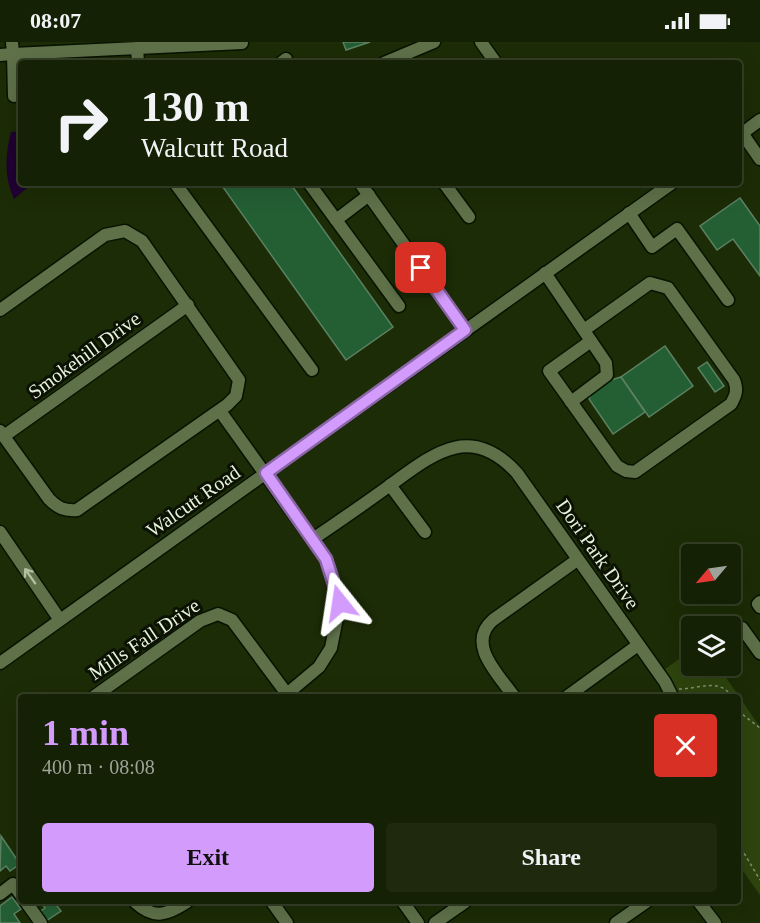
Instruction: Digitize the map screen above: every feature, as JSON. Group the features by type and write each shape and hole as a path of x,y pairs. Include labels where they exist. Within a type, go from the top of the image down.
{"street":[{"path":"391,60 434,42"},
{"path":"481,42 494,60"},
{"path":"0,97 17,96 8,51 242,43"},
{"path":"137,48 138,60"},
{"path":"742,133 760,120"},
{"path":"742,135 760,159"},
{"path":"177,186 312,370"},
{"path":"311,186 399,306"},
{"path":"362,186 465,330"},
{"path":"446,186 469,217"},
{"name":"Walcutt Road","path":"0,663 668,186"},
{"path":"336,220 369,195"},
{"path":"629,213 652,247 677,229 728,300"},
{"path":"0,310 105,235 125,231 142,241 235,371 239,388 236,396 220,411 87,506 66,511 56,507 49,500 2,434"},
{"path":"545,273 606,363 607,375 571,402"},
{"path":"584,330 650,283 668,288 734,380 737,387 736,396 731,404 635,472 626,471 617,466 549,371 591,341"},
{"name":"Smokehill Drive","path":"2,434 188,305"},
{"path":"220,411 326,559 340,603 338,626 332,648 319,667 286,694"},
{"name":"Dori Park Drive","path":"390,485 441,450 454,447 478,447 500,457 517,473 675,694"},
{"path":"313,539 390,485 425,532"},
{"path":"0,532 60,620"},
{"path":"512,694 485,655 481,642 484,630 493,620 577,560"},
{"path":"760,602 758,604 760,607"},
{"name":"Mills Fall Drive","path":"98,694 206,616 218,614 232,620 283,694"},
{"path":"742,628 760,653"},
{"path":"572,694 639,645"},
{"path":"0,894 13,884 18,891"},
{"path":"27,904 41,923"},
{"path":"138,904 148,912 162,915 183,904"},
{"path":"273,904 287,923"},
{"path":"404,904 418,923"},
{"path":"435,923 462,904"},
{"path":"616,923 643,904"},
{"path":"701,904 715,923"}],"path":[{"path":"675,694 716,684 725,688 730,694"},
{"path":"741,713 760,728"},
{"path":"741,848 760,880"}],"green space":[{"path":"681,658 681,676 725,676 737,694 679,694 665,669"},
{"path":"741,699 760,727 760,895 741,868"}],"shaded area":[{"path":"18,131 18,186 29,186 14,199 7,174 11,132"}],"building":[{"path":"343,42 370,42 346,50"},
{"path":"222,186 292,186 393,327 346,360"},
{"path":"740,198 760,226 760,276 733,239 717,250 700,226"},
{"path":"665,346 693,386 649,417 621,377"},
{"path":"707,362 724,386 715,392 698,368"},
{"path":"621,377 645,412 613,434 589,399 593,391 608,381"},
{"path":"1,836 18,861 18,865 10,871 6,866 0,871"},
{"path":"12,897 21,909 14,914 20,923 0,923 0,906"},
{"path":"42,904 56,904 61,911 46,921 39,912 45,908"}],"route":[{"path":"340,603 326,559 266,473 465,330 421,268"}]}
